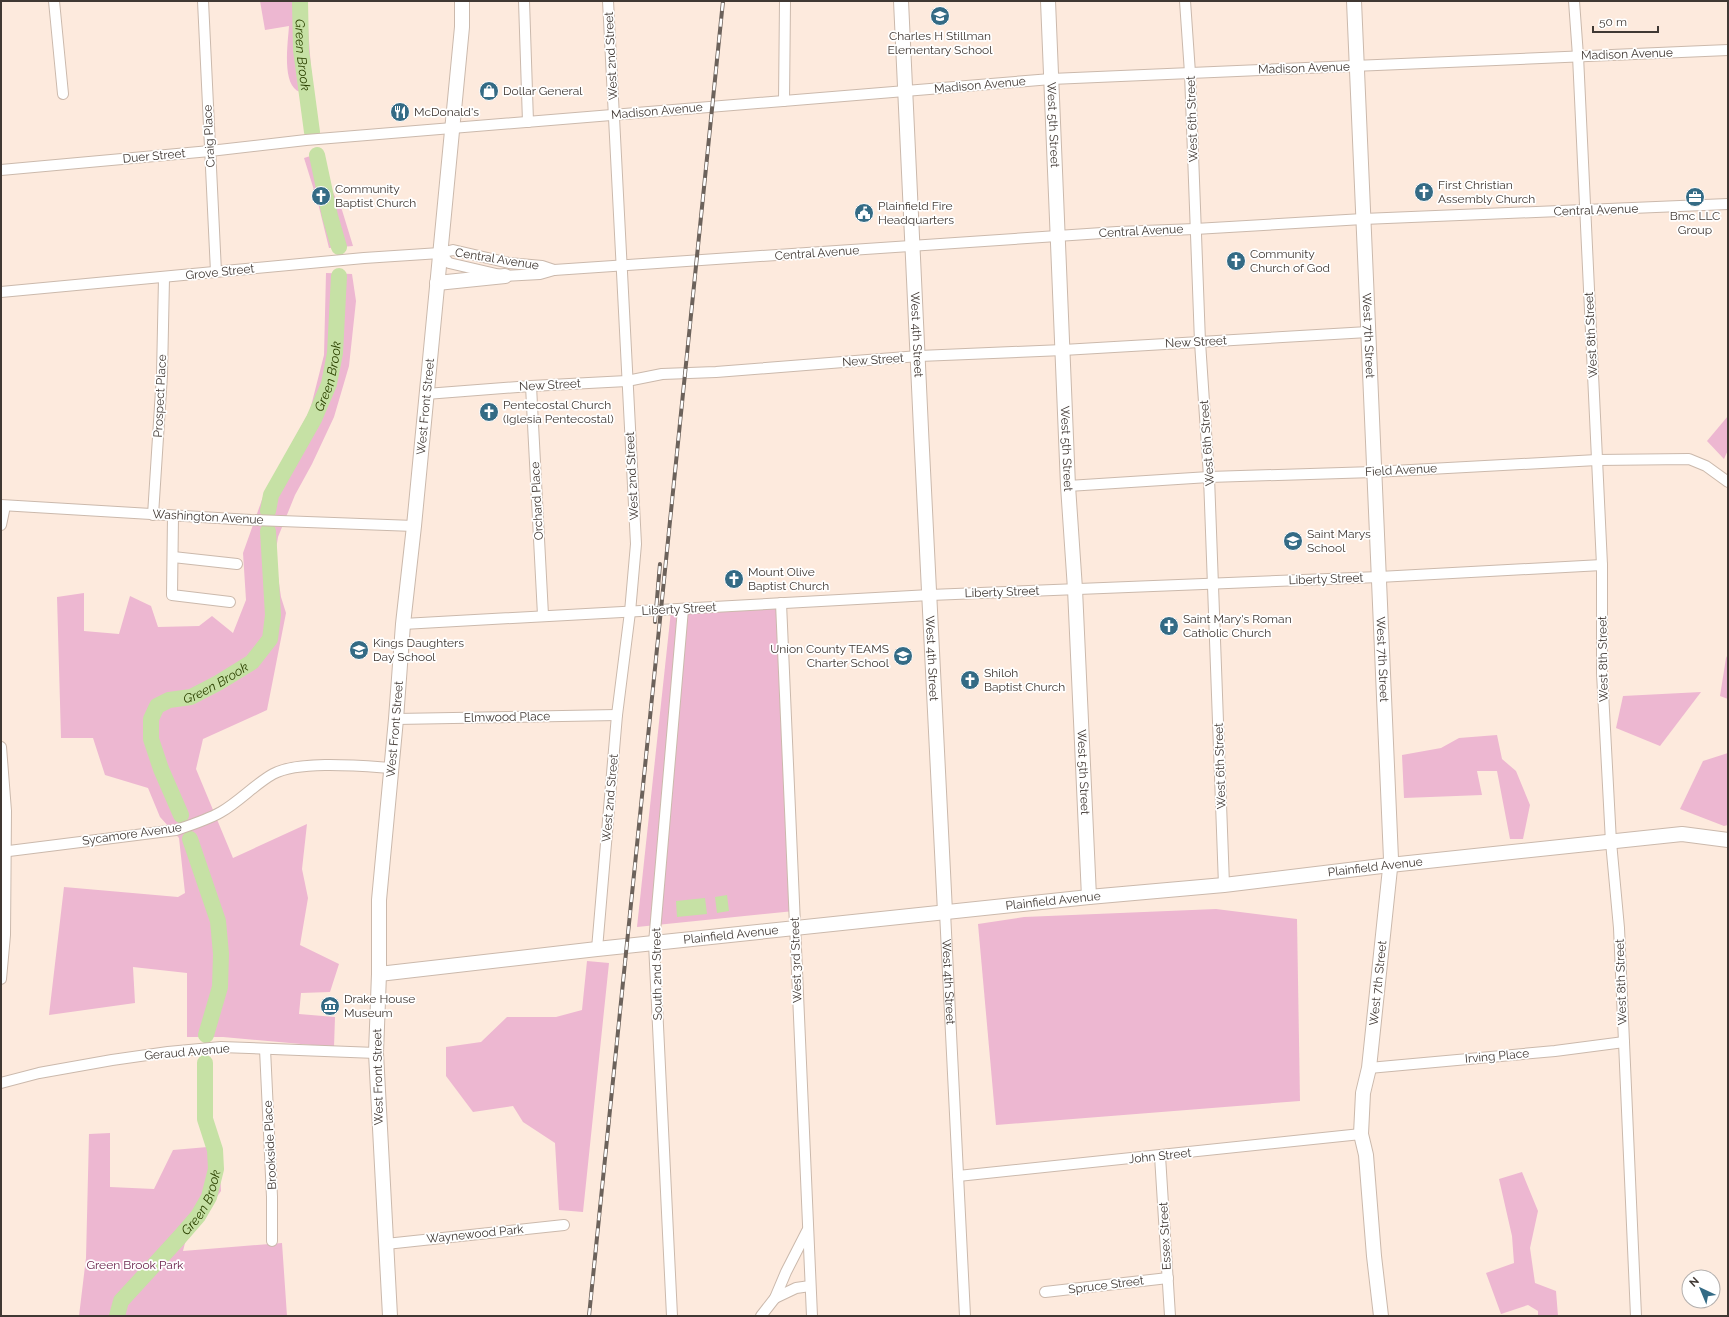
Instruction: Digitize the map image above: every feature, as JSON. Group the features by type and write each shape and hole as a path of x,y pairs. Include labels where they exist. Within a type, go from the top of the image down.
{"street":[{"path":"54,1 63,94"},
{"name":"Craig Place","path":"203,1 216,272"},
{"name":"West Front Street","path":"390,1316 376,1053 379,974 379,900 392,768 403,624 414,526 462,22 462,1"},
{"path":"524,1 528,122"},
{"name":"West 2nd Street","path":"597,949 617,715 630,612 636,544 608,1"},
{"path":"784,101 785,1"},
{"name":"West 4th Street","path":"901,1 919,356 928,595 965,1316"},
{"name":"West 5th Street","path":"1048,1 1068,486 1075,589 1089,897"},
{"name":"West 6th Street","path":"1185,1 1190,73 1200,342 1209,477 1224,885"},
{"name":"West 7th Street","path":"1354,1 1390,865 1369,1068 1363,1093 1361,1134 1366,1155 1374,1256 1381,1316"},
{"name":"West 8th Street","path":"1574,1 1586,210 1602,565 1602,672 1610,842 1619,928 1636,1316"},
{"name":"Madison Avenue","path":"306,140 1051,79 1728,50"},
{"name":"Duer Street","path":"1,170 210,151 306,140"},
{"name":"Central Avenue","path":"554,270 542,266 509,263 453,250 440,253 449,264 505,276 540,274 554,270 1117,232 1363,219 1728,204"},
{"name":"Grove Street","path":"1,292 164,278 330,261 440,253"},
{"path":"437,283 505,276"},
{"name":"Prospect Place","path":"153,515 162,375 164,278"},
{"name":"New Street","path":"426,394 531,386 627,381 662,374 716,372 919,356 1063,350 1368,332"},
{"name":"Orchard Place","path":"531,386 543,615"},
{"name":"Field Avenue","path":"1068,486 1209,477 1374,472 1597,460 1689,459 1706,466 1728,482"},
{"path":"1,525 3,506"},
{"name":"Washington Avenue","path":"3,506 250,520 414,526"},
{"path":"173,516 172,595 230,602"},
{"path":"173,557 237,564"},
{"name":"Liberty Street","path":"403,624 543,615 630,612 928,595 1379,577 1602,565"},
{"name":"West 3rd Street","path":"781,603 807,1231 812,1316"},
{"name":"South 2nd Street","path":"672,1316 654,943 683,609"},
{"name":"Elmwood Place","path":"396,719 617,715"},
{"path":"1,747 6,811 3,852 5,935 1,979"},
{"name":"Sycamore Avenue","path":"3,852 176,830 222,812 273,774 295,767 340,765 392,768"},
{"name":"Plainfield Avenue","path":"379,974 944,912 1224,885 1390,865 1682,834 1728,840"},
{"name":"Irving Place","path":"1369,1068 1555,1051 1624,1042"},
{"name":"Geraud Avenue","path":"1,1083 39,1073 112,1060 185,1050 220,1048 376,1053"},
{"name":"Brookside Place","path":"265,1049 272,1197 272,1241"},
{"name":"John Street","path":"958,1176 1361,1134"},
{"name":"Essex Street","path":"1160,1156 1170,1316"},
{"name":"Waynewood Park","path":"386,1244 564,1224"},
{"path":"761,1316 776,1298 786,1272 807,1231"},
{"name":"Spruce Street","path":"1045,1292 1168,1278"},
{"path":"776,1298 796,1288 810,1286"}],"green space":[{"path":"260,1 306,1 313,94 300,92 294,88 290,81 287,63 289,26 265,30"},
{"path":"320,153 325,177 342,210 353,246 329,248 318,203 304,158"},
{"path":"326,273 352,274 356,301 349,366 334,417 312,464 295,495 278,537 275,556 281,597 286,613 267,710 203,739 196,769 233,858 307,824 302,869 308,898 300,945 339,964 330,992 301,993 299,1014 335,1017 334,1047 223,1037 187,1037 187,973 133,967 135,1003 49,1015 64,887 178,897 185,893 179,838 160,817 148,788 105,775 93,738 61,738 57,597 84,593 84,631 119,634 130,596 151,606 158,627 199,626 212,616 233,633 246,600 243,553 264,494 310,410 324,355"},
{"path":"1728,416 1728,450 1724,459 1707,441"},
{"path":"779,606 794,911 637,927 671,611"},
{"path":"1728,654 1728,699 1720,696 1726,658"},
{"path":"1701,692 1660,746 1616,728 1623,696"},
{"path":"1497,735 1502,759 1516,771 1530,805 1523,839 1510,839 1497,771 1477,771 1482,795 1404,798 1402,755 1441,748 1459,738"},
{"path":"1728,753 1728,825 1724,826 1680,809 1703,761"},
{"path":"1216,909 1297,919 1300,1101 996,1125 978,924 1024,917"},
{"path":"587,961 609,963 583,1212 559,1210 555,1143 523,1122 513,1106 473,1112 446,1076 446,1047 481,1042 507,1017 556,1017 582,1010"},
{"name":"Green Brook Park","path":"110,1133 110,1187 154,1189 173,1150 219,1146 221,1191 185,1243 183,1251 282,1243 287,1316 79,1316 86,1258 89,1134"},
{"path":"1522,1172 1538,1211 1530,1248 1535,1283 1556,1291 1558,1316 1538,1316 1538,1311 1528,1305 1501,1314 1486,1273 1514,1263 1512,1236 1499,1179"}],"shaded area":[{"path":"727,895 729,911 717,913 715,897"},
{"path":"705,898 707,914 677,917 676,901"}],"waterway":[{"name":"Green Brook","path":"300,1 301,50 312,132"},
{"name":"Green Brook","path":"317,155 330,216 339,247"},
{"name":"Green Brook","path":"268,511 271,495 314,419 329,384 335,353 339,276"},
{"name":"Green Brook","path":"181,815 161,769 151,739 151,719 157,706 169,700 191,697 218,683 252,662 270,639 273,615 268,531"},
{"name":"Green Brook","path":"190,839 218,921 221,954 220,987 206,1035"},
{"name":"Green Brook","path":"117,1316 121,1301 198,1216 209,1197 216,1169 215,1150 205,1119 205,1063"}],"railway":[{"path":"589,1316 723,1"},
{"path":"655,622 660,564"}],"place":[{"name":"Charles H Stillman Elementary School","path":"940,16"},
{"name":"Dollar General","path":"489,91"},
{"name":"McDonald's","path":"400,112"},
{"name":"First Christian Assembly Church","path":"1424,192"},
{"name":"Community Baptist Church","path":"321,196"},
{"name":"Bmc LLC Group","path":"1695,197"},
{"name":"Plainfield Fire Headquarters","path":"864,213"},
{"name":"Community Church of God","path":"1236,261"},
{"name":"Pentecostal Church (Iglesia Pentecostal)","path":"489,412"},
{"name":"Saint Marys School","path":"1293,541"},
{"name":"Mount Olive Baptist Church","path":"734,579"},
{"name":"Saint Mary's Roman Catholic Church","path":"1169,626"},
{"name":"Kings Daughters Day School","path":"359,650"},
{"name":"Union County TEAMS Charter School","path":"903,656"},
{"name":"Shiloh Baptist Church","path":"970,680"},
{"name":"Drake House Museum","path":"330,1006"}]}
